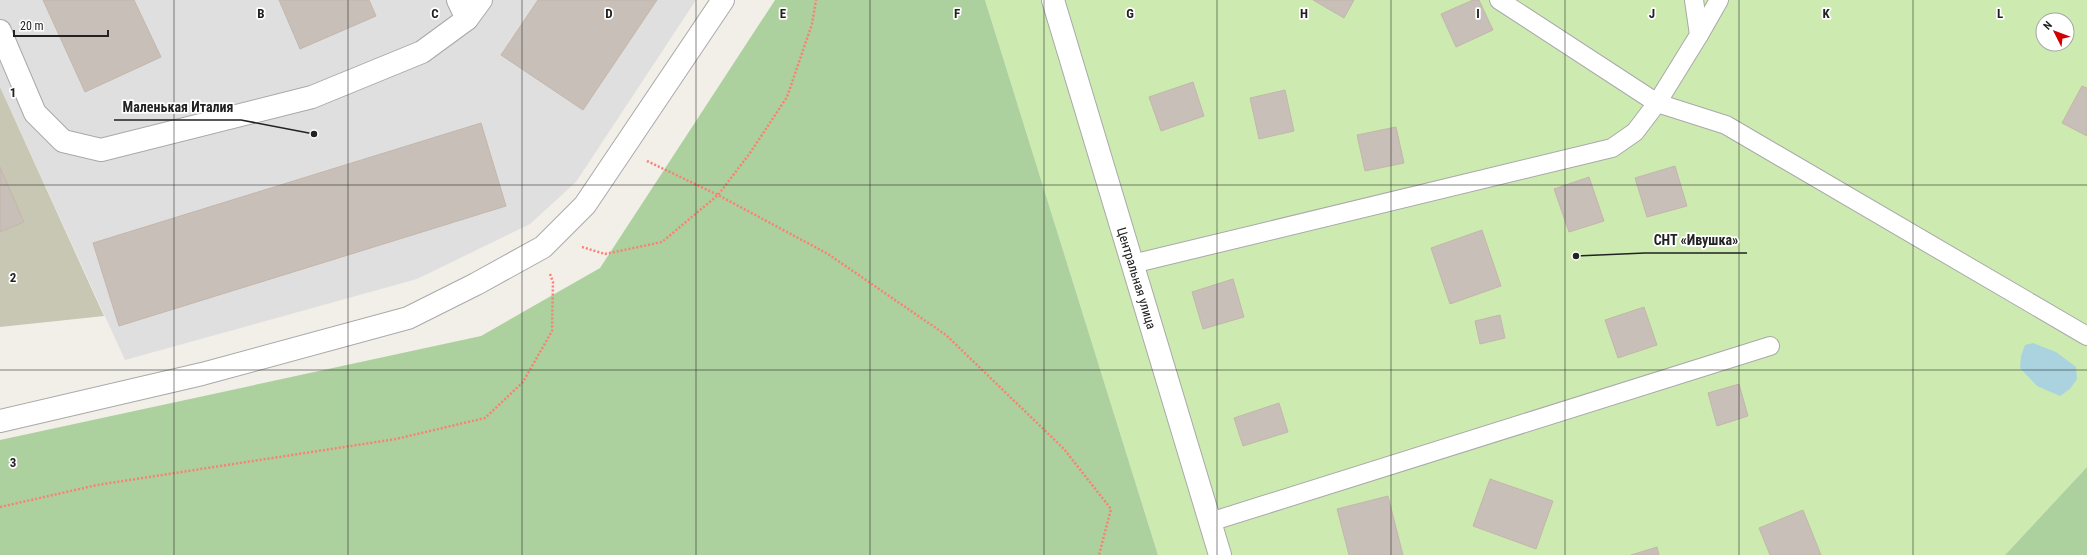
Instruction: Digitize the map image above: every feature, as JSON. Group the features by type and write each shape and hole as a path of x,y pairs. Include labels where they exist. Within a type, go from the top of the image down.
{"street":[{"path":"458,0 468,19"},
{"path":"0,31 35,113 63,141 100,150 312,97 422,52 468,19 481,0"},
{"path":"0,421 202,374 408,318 476,284 543,246 585,206 624,150 723,0"},
{"name":"Центральная улица","path":"1053,0 1220,555"}],"lane":[{"path":"1499,0 1657,103 1726,125 2087,336"},
{"path":"1694,0 1699,35"},
{"path":"1132,264 1612,148 1635,132 1657,103 1719,0"},
{"path":"1210,522 1770,346"}],"path":[{"path":"584,249 605,254 662,242 718,195 750,153 787,97 812,24 816,0"},
{"path":"624,150 718,195 828,254 946,335 1064,449 1111,509 1099,555"},
{"path":"0,506 97,485 396,439 484,418 523,382 552,331 553,282 543,246"}],"shaded area":[{"path":"0,0 696,0 576,182 530,224 417,279 125,360 0,87"},
{"path":"0,87 104,316 0,327"}],"green space":[{"path":"775,0 985,0 1158,555 0,555 0,440 481,336 600,268"},
{"path":"985,0 2087,0 2087,467 2005,555 1158,555"},
{"path":"2087,467 2087,555 2005,555"}],"water":[{"path":"2033,343 2056,352 2076,367 2077,379 2070,389 2060,396 2037,386 2020,368 2021,356 2025,345"}],"building":[{"path":"43,0 134,0 161,57 85,92"},
{"path":"279,0 369,0 376,16 300,49"},
{"path":"538,0 657,0 583,110 501,55"},
{"path":"1313,0 1354,0 1344,18"},
{"path":"1473,0 1479,0 1493,30 1456,47 1441,14"},
{"path":"1193,82 1204,116 1161,131 1149,97"},
{"path":"2082,86 2087,88 2087,136 2062,123"},
{"path":"1285,90 1294,131 1259,139 1250,98"},
{"path":"481,123 506,206 119,326 93,243"},
{"path":"1396,127 1404,163 1365,171 1357,135"},
{"path":"1675,166 1687,206 1647,217 1635,178"},
{"path":"0,167 24,222 0,232"},
{"path":"1589,177 1604,221 1569,232 1554,189"},
{"path":"1482,230 1501,286 1450,304 1431,248"},
{"path":"1233,279 1244,317 1203,329 1192,292"},
{"path":"1644,307 1657,345 1618,358 1605,320"},
{"path":"1500,315 1505,338 1480,344 1475,321"},
{"path":"1739,384 1748,416 1717,426 1708,393"},
{"path":"1279,403 1288,432 1243,446 1234,418"},
{"path":"1490,479 1553,501 1536,549 1473,526"},
{"path":"1388,496 1403,555 1349,555 1337,509"},
{"path":"1803,510 1821,555 1770,555 1759,528"},
{"path":"1657,547 1659,555 1631,555"}],"place":[{"name":"Маленькая Италия","path":"314,134"},
{"name":"СНТ «Ивушка»","path":"1576,256"}]}
